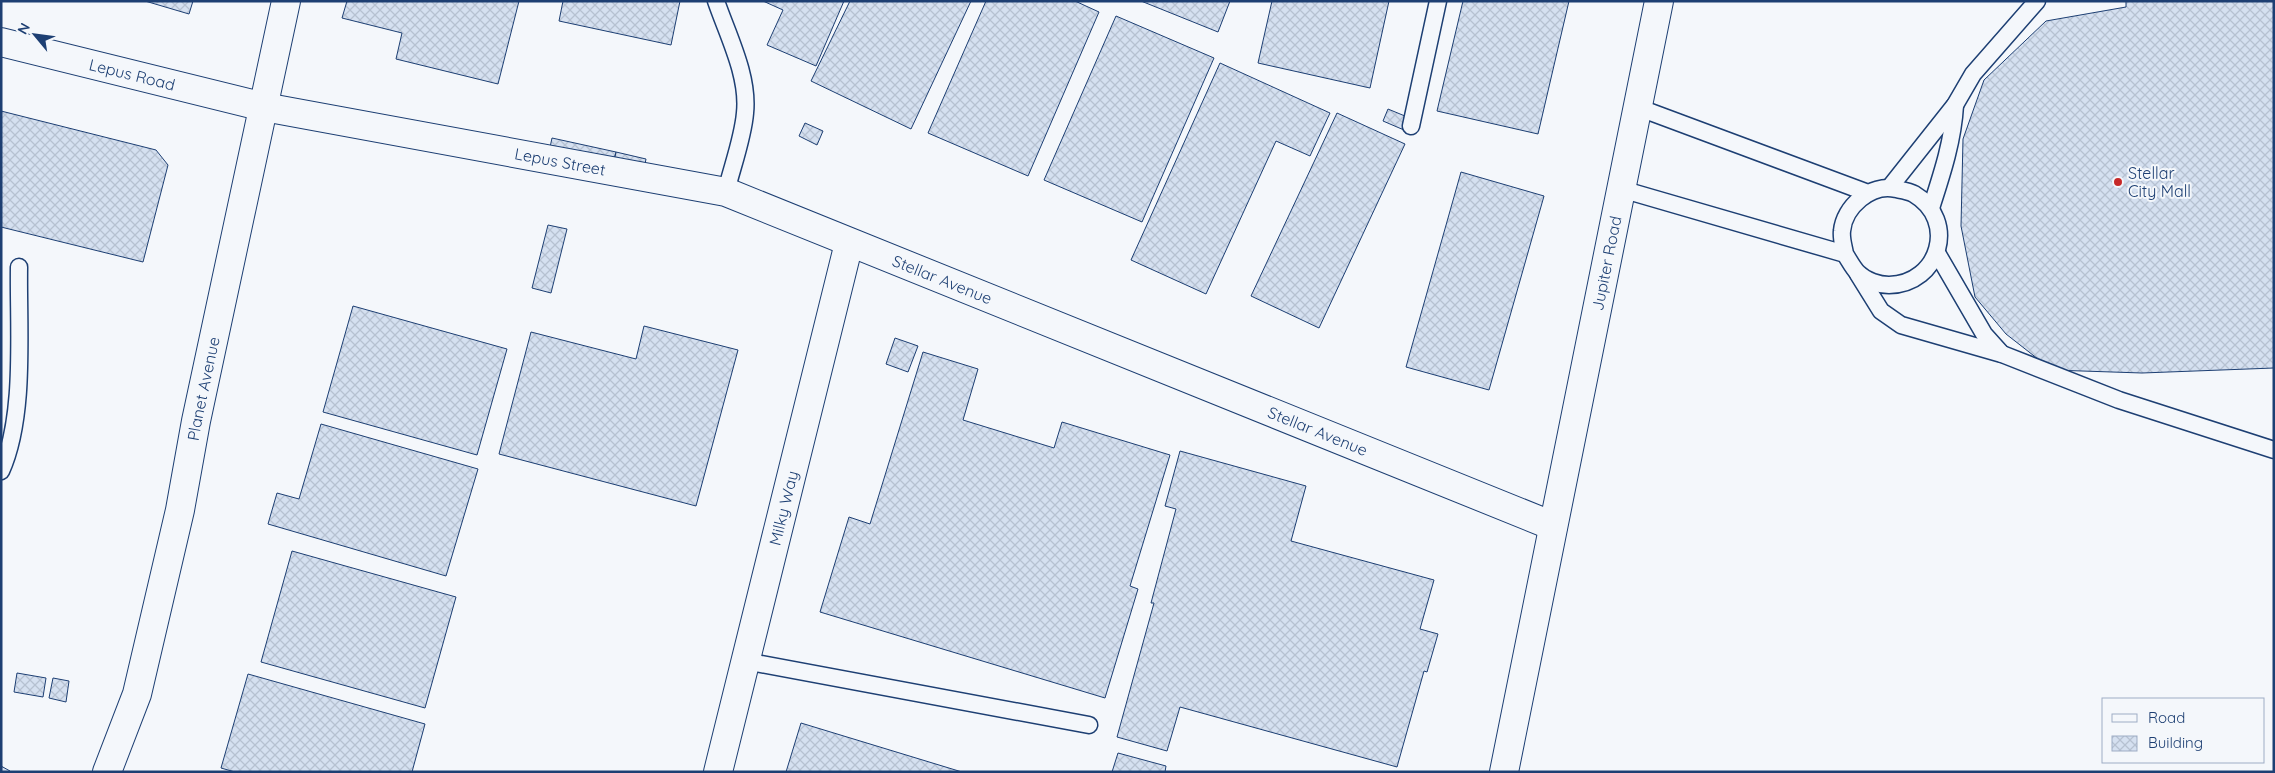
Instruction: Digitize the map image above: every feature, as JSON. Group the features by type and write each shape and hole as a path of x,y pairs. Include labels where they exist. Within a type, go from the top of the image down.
{"street":[{"name":"Planet Avenue","path":"107,772 137,694 180,510 196,421 286,1"},
{"name":"Jupiter Road","path":"1553,526 1659,1"},
{"name":"Lepus Road","path":"1,42 264,107"},
{"name":"Lepus Street","path":"264,107 726,192 849,243"},
{"name":"Stellar Avenue","path":"849,243 1553,526"},
{"name":"Milky Way","path":"718,772 849,243"},
{"path":"1504,772 1553,526"}],"lane":[{"path":"716,1 739,65 745,94 745,113 726,192"},
{"path":"1411,126 1438,1"},
{"path":"1890,188 1955,105 1973,74 2037,1"},
{"path":"1931,208 1946,161 1954,124 1955,105"},
{"path":"1637,107 1868,193"},
{"path":"1858,274 1879,285 1903,284 1923,273 1937,253 1940,230 1931,208 1913,193 1890,188 1868,193 1850,209 1842,231 1845,254 1880,311 1902,325 2002,354 2119,400 2274,450"},
{"path":"1621,190 1845,254"},
{"path":"1937,253 1984,334 2002,354"},
{"path":"1,471 10,452 17,401 19,267"},
{"path":"745,662 1089,726"}],"building":[{"path":"145,1 193,1 189,14"},
{"path":"347,1 519,1 498,84 396,59 402,33 342,18"},
{"path":"563,1 680,1 671,45 559,21"},
{"path":"763,1 844,1 816,66 767,45 783,10"},
{"path":"850,1 971,1 911,129 811,81"},
{"path":"986,1 1075,1 1099,12 1028,176 928,133"},
{"path":"1141,1 1230,1 1218,32"},
{"path":"1272,1 1389,1 1370,88 1258,63"},
{"path":"1463,1 1569,1 1538,134 1437,111"},
{"name":"Stellar City Mall","path":"2126,1 2274,1 2274,368 2142,373 2052,370 2006,334 1975,297 1961,226 1963,139 1984,80 2046,21 2126,7"},
{"path":"1116,16 1214,58 1142,222 1044,180"},
{"path":"1220,63 1330,113 1310,156 1276,141 1206,294 1131,260"},
{"path":"1388,109 1417,121 1411,133 1383,121"},
{"path":"1,111 156,150 168,165 143,262 1,227"},
{"path":"1337,113 1405,144 1319,328 1251,296"},
{"path":"805,123 823,131 817,145 799,136"},
{"path":"552,138 616,152 612,167 549,152"},
{"path":"616,152 646,159 643,174 613,167"},
{"path":"1461,172 1544,196 1489,390 1406,367"},
{"path":"548,225 567,229 551,293 532,288"},
{"path":"353,306 507,349 477,455 323,412"},
{"path":"644,326 738,350 696,506 499,454 531,332 636,359"},
{"path":"895,338 918,346 908,372 886,364"},
{"path":"923,352 978,369 963,420 1054,448 1062,422 1170,455 1130,586 1138,589 1105,698 820,612 849,517 870,524"},
{"path":"321,424 478,469 446,576 268,524 277,493 299,499"},
{"path":"1180,451 1306,486 1291,541 1434,580 1420,629 1438,634 1427,672 1424,671 1397,767 1180,707 1167,751 1117,737 1154,603 1151,603 1176,509 1165,506"},
{"path":"292,551 456,597 425,708 261,662"},
{"path":"17,673 46,678 43,697 14,692"},
{"path":"248,674 425,724 412,772 235,772 221,768"},
{"path":"53,678 69,681 66,702 49,698"},
{"path":"801,723 962,772 786,772"},
{"path":"1118,753 1166,766 1165,772 1112,772"},
{"path":"1,766 10,771 10,772 1,772"}],"place":[{"name":"Stellar City Mall","path":"2118,182"}]}
